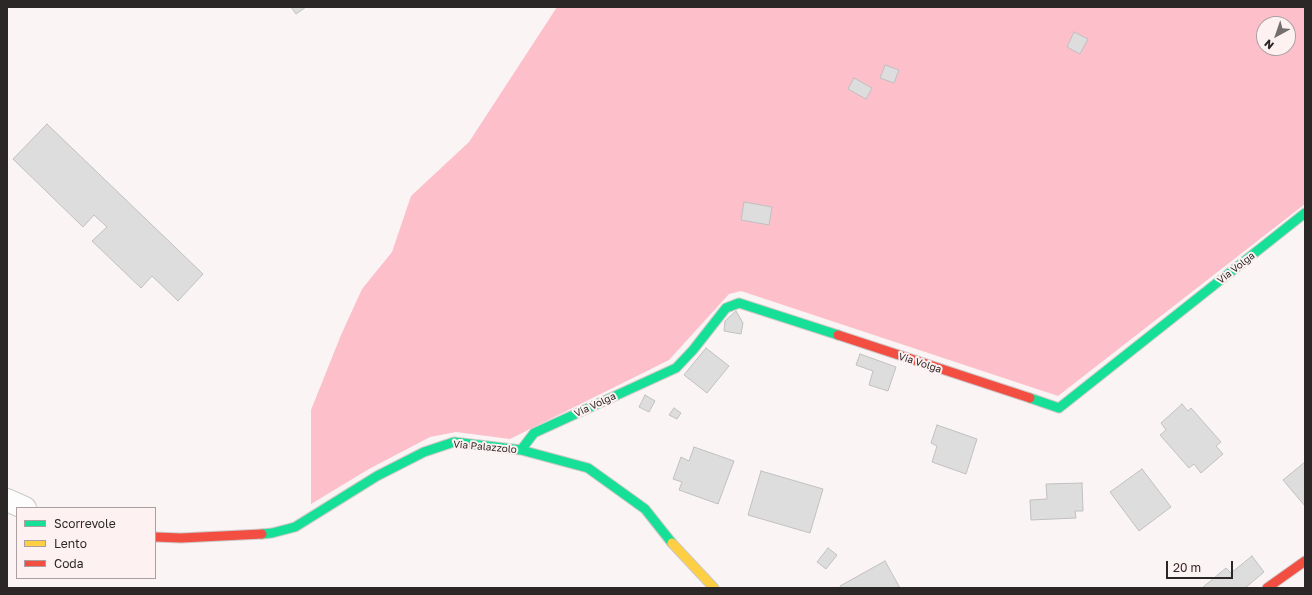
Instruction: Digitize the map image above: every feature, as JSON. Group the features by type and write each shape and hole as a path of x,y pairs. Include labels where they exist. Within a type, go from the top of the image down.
{"street":[{"name":"Via Volga","path":"521,450 534,433 676,368 693,350 726,308 739,303 1059,408 1305,213"},
{"name":"Via Palazzolo","path":"156,537 181,538 272,533 295,527 377,476 424,452 454,442 521,450 588,468 644,509 668,540 714,588"},
{"path":"7,500 23,507"},
{"path":"1267,588 1305,561"}],"shaded area":[{"path":"557,7 1305,7 1305,204 1058,396 741,291 729,294 669,360 510,439 456,432 430,437 369,469 311,504 311,410 341,335 362,289 392,252 411,196 469,142"}],"building":[{"path":"291,7 306,7 296,14"},
{"path":"1074,32 1088,39 1080,54 1067,47"},
{"path":"885,65 899,70 894,83 880,78"},
{"path":"854,78 872,88 866,99 848,89"},
{"path":"47,124 203,274 178,301 152,276 141,288 92,241 107,227 94,215 83,227 13,159"},
{"path":"744,202 772,207 769,225 741,220"},
{"path":"736,311 743,323 741,334 724,331 725,321"},
{"path":"706,348 729,366 707,393 684,375"},
{"path":"860,354 896,367 888,391 869,385 873,371 856,365"},
{"path":"645,395 655,401 649,412 639,407"},
{"path":"1182,404 1188,411 1191,408 1221,442 1216,446 1223,454 1201,473 1194,464 1189,468 1160,435 1166,430 1161,423"},
{"path":"674,408 681,413 677,419 669,415"},
{"path":"937,425 977,439 966,474 932,462 937,446 931,443"},
{"path":"694,447 734,461 718,504 679,490 682,482 673,479 681,457 689,461"},
{"path":"1305,462 1305,506 1283,480"},
{"path":"1142,469 1171,507 1139,531 1110,492"},
{"path":"761,471 823,489 810,533 748,515"},
{"path":"1082,483 1083,511 1075,511 1076,518 1031,520 1030,500 1047,499 1046,484"},
{"path":"828,548 837,555 826,569 817,562"},
{"path":"1252,556 1264,572 1245,588 1202,588 1226,568 1231,573"},
{"path":"885,561 900,588 841,588 840,586"}],"traffic: fast":[{"path":"1030,398 1059,408 1305,213"},
{"path":"521,450 534,433 676,368 693,350 726,308 739,303 838,335"},
{"path":"262,534 295,527 377,476 424,452 454,442 521,450 588,468 645,509 672,543"}],"traffic: slow":[{"path":"672,543 714,588"}],"traffic: jam":[{"path":"838,335 1030,398"},
{"path":"156,537 181,538 262,534"},
{"path":"1267,588 1305,561"}]}
